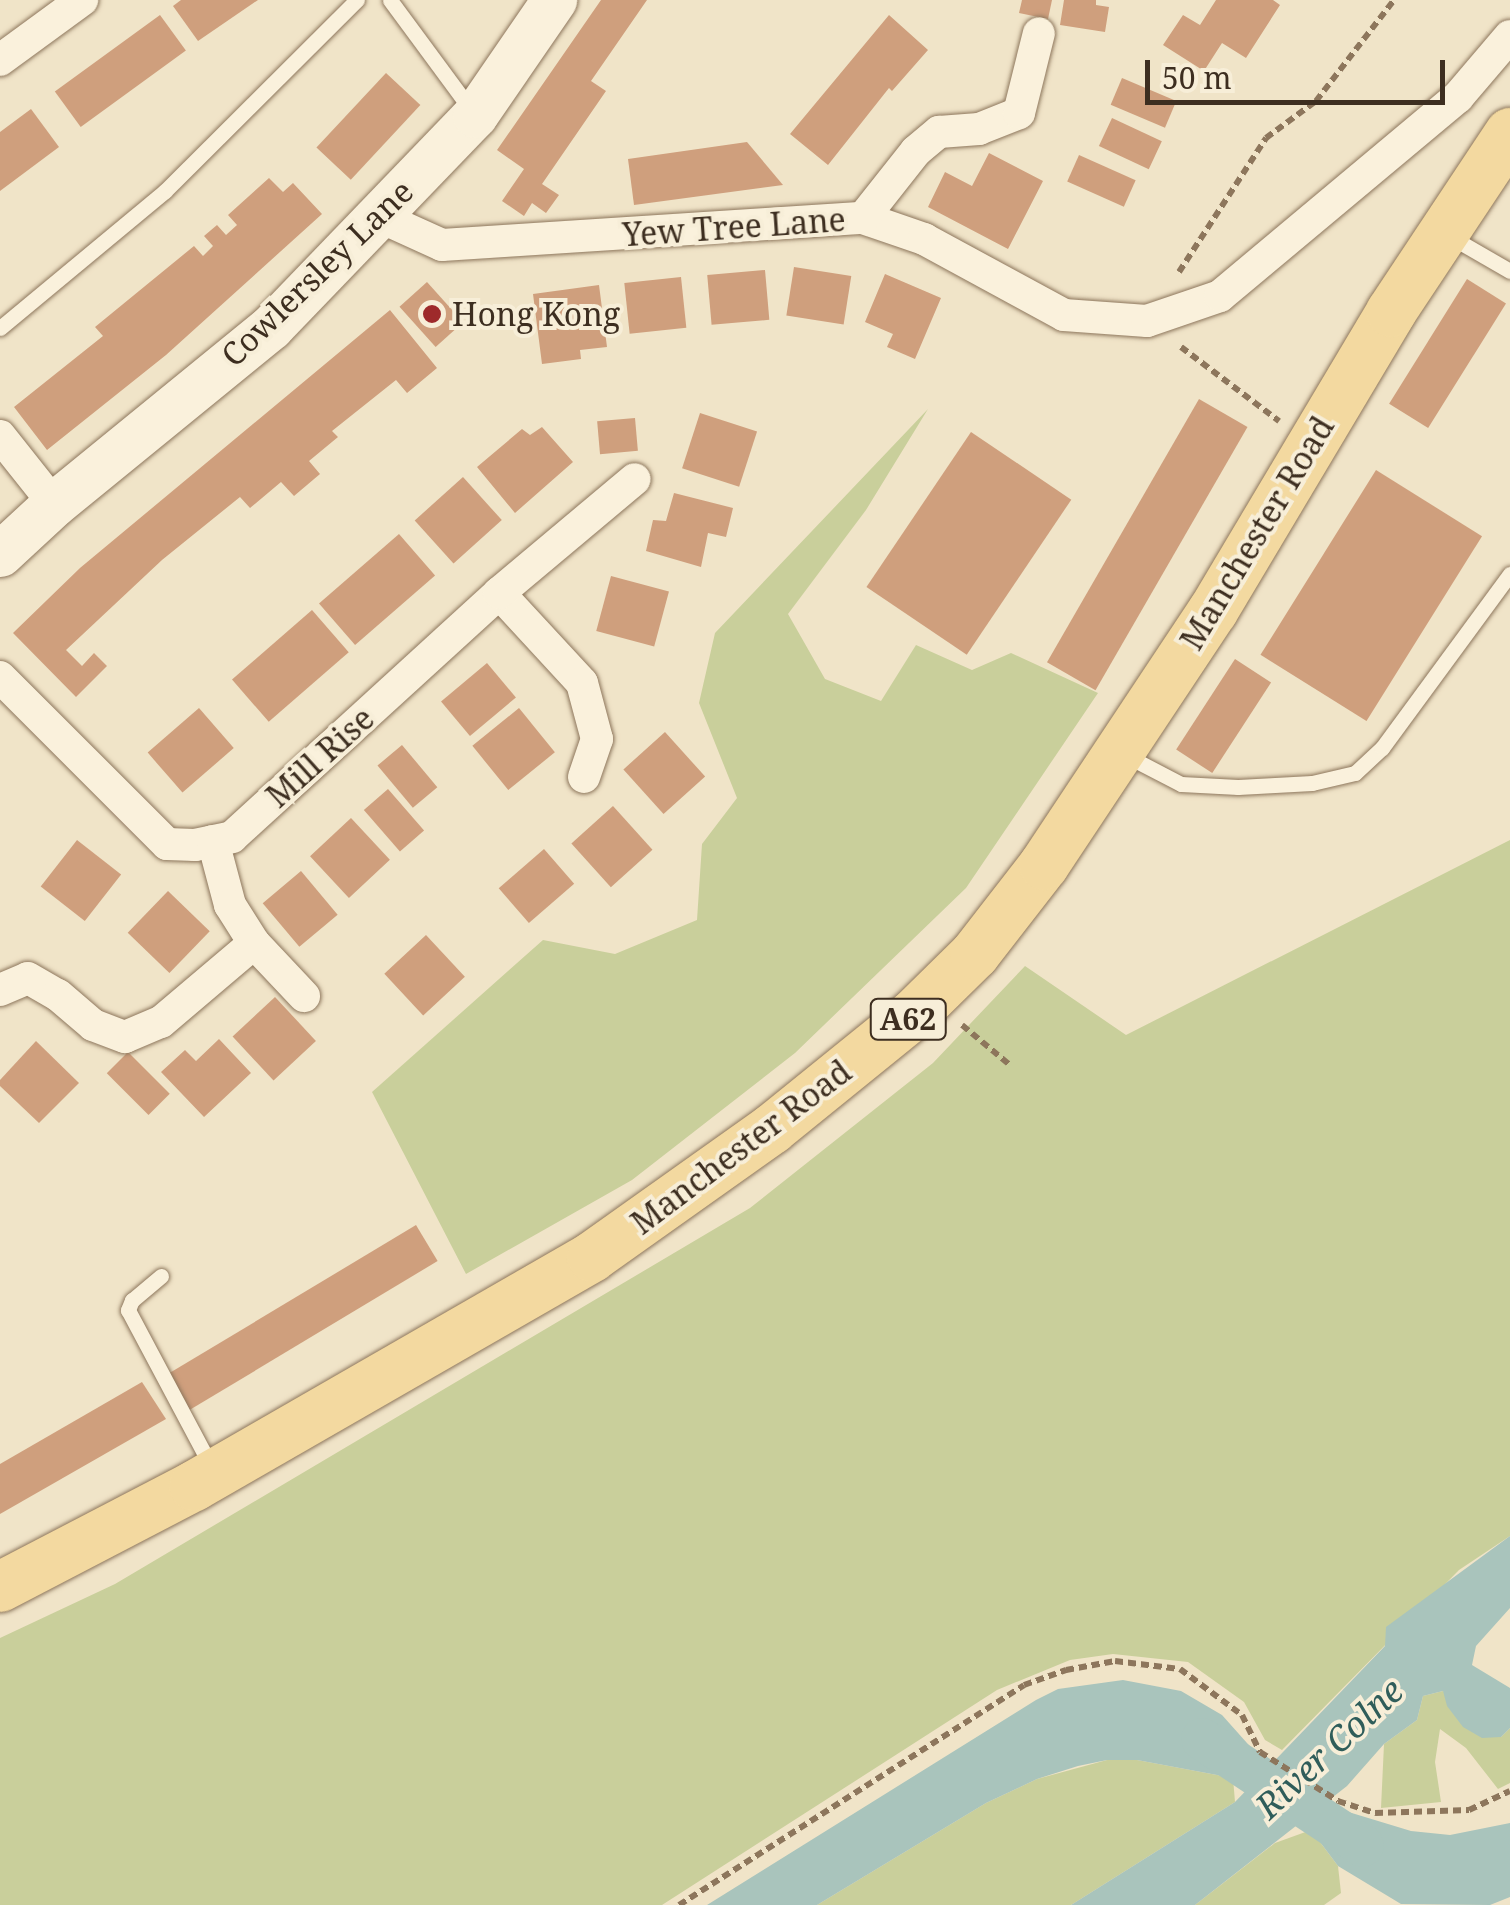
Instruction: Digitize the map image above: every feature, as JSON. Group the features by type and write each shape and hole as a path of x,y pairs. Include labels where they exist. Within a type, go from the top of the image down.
{"main road":[{"name":"Manchester Road","path":"0,1587 216,1474 592,1257 800,1106 913,1015 974,954 1044,865 1212,611 1314,439 1510,133"}],"street":[{"path":"0,60 82,0"},
{"name":"Cowlersley Lane","path":"0,554 54,504 271,327 475,115 554,0"},
{"path":"863,218 916,151 938,132 980,129 1019,114 1039,33"},
{"name":"Yew Tree Lane","path":"378,216 442,245 863,218 924,239 1064,315 1147,322 1220,296 1458,97 1510,36"},
{"path":"0,436 54,504"},
{"name":"Mill Rise","path":"213,841 232,837 499,594 635,479"},
{"path":"499,594 582,683 597,739 584,777"},
{"path":"0,678 167,844 213,841 230,904 254,942 304,996"},
{"path":"0,990 28,978 58,995 93,1026 125,1036 161,1022 254,942"}],"lane":[{"path":"0,328 165,191 357,0"},
{"path":"390,0 475,115"},
{"path":"1444,232 1510,270"},
{"path":"1119,752 1180,784 1238,788 1312,782 1355,773 1382,748 1510,574"},
{"path":"162,1276 132,1300 128,1310 216,1474"}],"path":[{"path":"1314,439 1279,421 1147,322 1266,138 1316,101 1394,0"},
{"path":"679,1905 1024,1685 1066,1670 1115,1661 1180,1669 1242,1715 1259,1748 1338,1801 1375,1812 1469,1810 1510,1792"},
{"path":"1259,1748 1275,1756"}],"green space":[{"path":"928,409 866,510 788,614 825,679 881,701 916,645 972,670 1011,653 1098,693 966,888 795,1053 632,1180 466,1274 372,1092 543,940 615,954 697,920 702,844 737,798 699,703 715,633"},
{"path":"1510,840 1510,1536 1459,1570 1282,1750 1265,1740 1244,1702 1188,1662 1113,1654 1070,1660 997,1690 662,1905 0,1905 0,1638 115,1584 750,1208 933,1063 1025,966 1126,1035"},
{"path":"1443,1691 1501,1737 1510,1728 1510,1783 1498,1789 1466,1748 1440,1729 1435,1762 1441,1802 1381,1808 1384,1744 1417,1720 1423,1696"},
{"path":"1107,1760 1137,1760 1233,1778 1235,1802 1071,1905 817,1905 986,1803 1037,1779"},
{"path":"1311,1830 1338,1866 1341,1893 1324,1905 1195,1905 1275,1843"}],"water":[{"path":"1510,1536 1510,1608 1476,1646 1472,1665 1510,1688 1510,1728 1501,1737 1482,1738 1463,1727 1447,1706 1443,1691 1423,1696 1417,1720 1384,1744 1347,1786 1195,1905 1071,1905 1235,1802 1385,1646 1386,1627"},
{"path":"1123,1680 1181,1691 1222,1715 1255,1752 1248,1769 1233,1778 1137,1760 1107,1760 1078,1766 1037,1779 986,1803 817,1905 707,1905 1036,1700 1058,1689"},
{"path":"1332,1807 1411,1831 1450,1835 1510,1823 1510,1897 1490,1905 1401,1904 1338,1866 1311,1830 1314,1816"}],"building":[{"path":"181,0 258,0 198,41 173,6"},
{"path":"601,0 647,0 591,81 606,91 542,184 559,195 546,213 532,203 524,216 502,201 524,169 497,150"},
{"path":"1022,0 1052,0 1048,19 1019,13"},
{"path":"1064,0 1096,0 1096,5 1109,7 1105,32 1060,25"},
{"path":"1216,0 1273,0 1280,5 1246,58 1222,43 1204,71 1163,45 1183,15 1200,25"},
{"path":"160,15 186,51 81,127 55,91"},
{"path":"889,15 928,50 892,91 889,88 828,165 790,134"},
{"path":"386,73 420,105 351,180 316,148"},
{"path":"1122,78 1176,101 1165,128 1111,105"},
{"path":"31,109 59,147 0,191 0,132"},
{"path":"1112,118 1162,141 1149,169 1099,146"},
{"path":"747,142 783,185 634,205 628,159"},
{"path":"989,153 1043,181 1008,249 928,207 945,172 972,186"},
{"path":"1079,155 1136,180 1124,207 1067,181"},
{"path":"269,178 283,192 293,183 322,214 166,355 47,450 14,407 103,336 95,327 194,246 203,256 213,246 204,236 217,225 226,235 237,225 228,215"},
{"path":"794,267 851,276 844,324 786,315"},
{"path":"765,270 769,320 712,325 707,275"},
{"path":"885,274 941,298 915,359 887,347 893,334 865,322"},
{"path":"681,277 686,328 630,334 624,283"},
{"path":"1467,279 1506,303 1428,428 1389,404"},
{"name":"Hong Kong","path":"427,282 463,322 436,347 400,307"},
{"path":"599,285 607,347 580,350 581,359 542,364 533,294"},
{"path":"390,310 437,368 407,393 396,380 332,431 338,437 309,461 320,474 294,496 281,482 250,508 240,497 162,560 66,650 82,666 94,653 107,666 76,697 13,633 80,568"},
{"path":"1199,399 1247,427 1095,690 1047,662"},
{"path":"700,413 757,432 739,487 682,468"},
{"path":"635,418 638,451 600,454 597,421"},
{"path":"542,427 573,462 515,513 477,467 522,429 530,435"},
{"path":"971,432 1071,500 967,655 866,587"},
{"path":"1376,470 1482,536 1366,721 1260,655"},
{"path":"463,477 502,520 454,564 415,520"},
{"path":"674,493 733,508 726,537 708,533 701,567 646,551 653,520 666,521"},
{"path":"399,534 435,576 355,645 319,604"},
{"path":"611,576 669,592 654,647 596,631"},
{"path":"312,610 349,652 269,722 232,680"},
{"path":"1235,659 1271,682 1212,773 1176,750"},
{"path":"487,663 516,697 470,736 441,702"},
{"path":"199,708 234,748 182,793 148,753"},
{"path":"519,708 555,752 508,790 472,746"},
{"path":"665,732 705,777 664,814 623,769"},
{"path":"402,745 437,787 413,808 377,766"},
{"path":"388,789 424,831 400,852 364,810"},
{"path":"613,806 652,850 611,887 571,843"},
{"path":"351,818 390,860 349,898 310,856"},
{"path":"77,840 121,874 85,921 41,886"},
{"path":"544,849 574,884 529,923 499,888"},
{"path":"301,871 338,915 299,947 263,903"},
{"path":"168,891 210,931 169,973 128,933"},
{"path":"426,935 465,977 423,1016 384,974"},
{"path":"275,997 316,1041 274,1080 233,1037"},
{"path":"219,1039 251,1073 204,1117 161,1072 185,1050 196,1061"},
{"path":"36,1041 79,1083 39,1123 0,1086 0,1080"},
{"path":"128,1052 170,1094 149,1115 107,1073"},
{"path":"416,1225 438,1261 190,1410 168,1374"},
{"path":"142,1382 166,1419 0,1514 0,1464"}],"waterway":[{"name":"River Colne","path":"1202,1739 1363,1846"}],"place":[{"name":"Hong Kong","path":"432,314"}]}
